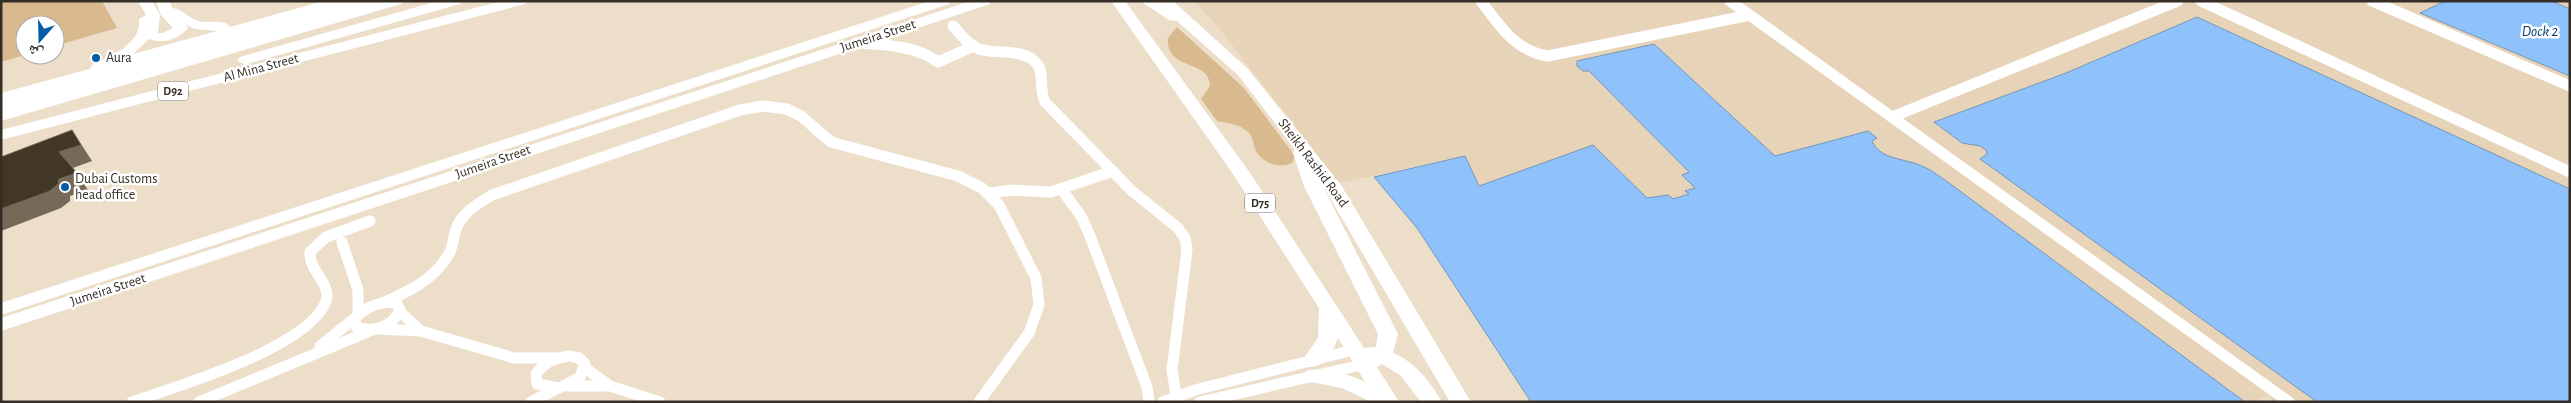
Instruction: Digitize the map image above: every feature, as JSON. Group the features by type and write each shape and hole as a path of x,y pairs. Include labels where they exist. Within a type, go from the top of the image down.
{"highway":[{"path":"1,106 252,29 364,1"}],"main road":[{"name":"Al Mina Street","path":"1,116 396,1"},
{"path":"1,145 289,65 350,33 426,1"},
{"path":"1,129 249,59 350,33 456,1"},
{"path":"73,95 487,1"},
{"name":"Al Mina Street","path":"1,135 350,33 520,1"},
{"path":"1147,1 1167,14 1186,22"},
{"name":"Sheikh Rashid Road","path":"1164,1 1244,72 1343,202 1461,402"},
{"name":"D75","path":"1118,4 1239,170 1325,302 1368,356 1388,402"},
{"path":"1,97 252,29"},
{"path":"1296,139 1313,186 1388,334 1388,345 1368,356"},
{"path":"1325,302 1330,321 1329,341 1313,368 1346,381 1388,402"},
{"path":"1368,356 1406,367 1418,379 1432,402"}],"street":[{"path":"97,68 124,53 144,36 147,21 136,1"},
{"path":"145,1 153,16 151,34 156,37 173,34 181,28 167,14 163,2"},
{"path":"1,97 97,68 252,29 340,1"},
{"name":"Jumeira Street","path":"1,309 944,1"},
{"name":"Jumeira Street","path":"1,325 985,1"},
{"path":"1481,1 1520,49 1532,54 1548,56 1750,15"},
{"path":"1730,1 2289,402"},
{"path":"1892,117 2178,1"},
{"path":"2201,1 2570,172"},
{"path":"2372,1 2570,86"},
{"path":"163,2 183,19 198,26 252,29"},
{"path":"953,26 974,46 986,50 1020,55 1035,62 1040,68 1040,92 1045,102 1142,201 1178,228 1186,244 1172,370 1172,400 1368,356"},
{"path":"856,43 894,47 935,59 938,62 974,46"},
{"path":"308,354 357,316 419,285 436,272 447,258 460,221 484,200 538,178 756,107 771,106 791,110 801,116 818,134 831,142 958,176 989,193 999,205 1036,278 1040,296 1037,315 1029,333 979,402"},
{"path":"989,193 1013,190 1046,193 1062,190 1113,171"},
{"path":"1062,190 1075,207 1088,231 1147,387 1149,402"},
{"path":"132,402 270,350 304,330 317,317 326,298 325,288 309,260 310,252 326,237 370,221"},
{"path":"342,242 358,290 356,327 364,330 421,332 514,358 575,357 583,361 585,368 594,378 608,386 660,402"},
{"path":"200,402 266,375 308,354 392,322 419,285"},
{"path":"358,290 381,303 396,304 400,311 421,332"},
{"path":"514,358 544,388 608,386"},
{"path":"528,402 542,366 557,358"},
{"path":"531,402 578,379 585,368"},
{"path":"1200,402 1313,368"}],"shaded area":[{"path":"102,1 117,28 65,43 65,15 15,15 15,58 1,62 1,2"},
{"path":"1194,1 2570,1 2570,189 2197,17 2066,73 1934,122 1962,143 1980,146 1986,150 1987,154 1981,159 2317,402 2275,402 2268,396 2259,399 2259,402 2245,402 1924,166 1887,156 1871,140 1877,138 1775,156 1654,44 1583,71 1589,71 1689,173 1682,175 1696,188 1685,191 1690,194 1682,198 1673,199 1667,195 1647,198 1593,145 1479,186 1465,156 1339,183 1218,27"},
{"path":"1177,27 1244,88 1295,156 1292,163 1287,165 1271,164 1258,154 1252,137 1247,131 1237,125 1217,121 1201,99 1210,86 1208,78 1203,72 1173,56 1169,48 1168,38"}],"water":[{"name":"Dock 2","path":"2445,1 2551,1 2570,9 2570,76 2420,13"},
{"path":"2197,17 2570,189 2570,402 2317,402 1980,159 1987,154 1986,150 1980,146 1962,143 1934,122 2066,73"},
{"path":"1654,44 1775,156 1868,131 1877,138 1872,141 1882,152 1888,156 1927,168 1945,180 2245,402 1531,402 1417,228 1374,177 1465,156 1479,186 1593,145 1647,198 1668,195 1673,199 1689,194 1685,191 1695,188 1682,175 1689,172 1589,71 1583,71 1577,66 1577,61"}],"building":[{"path":"72,130 81,145 59,152 77,173 59,179 58,184 50,191 1,209 1,157"}],"place":[{"name":"Aura","path":"96,58"},
{"name":"Dubai Customs head office","path":"65,187"}]}
